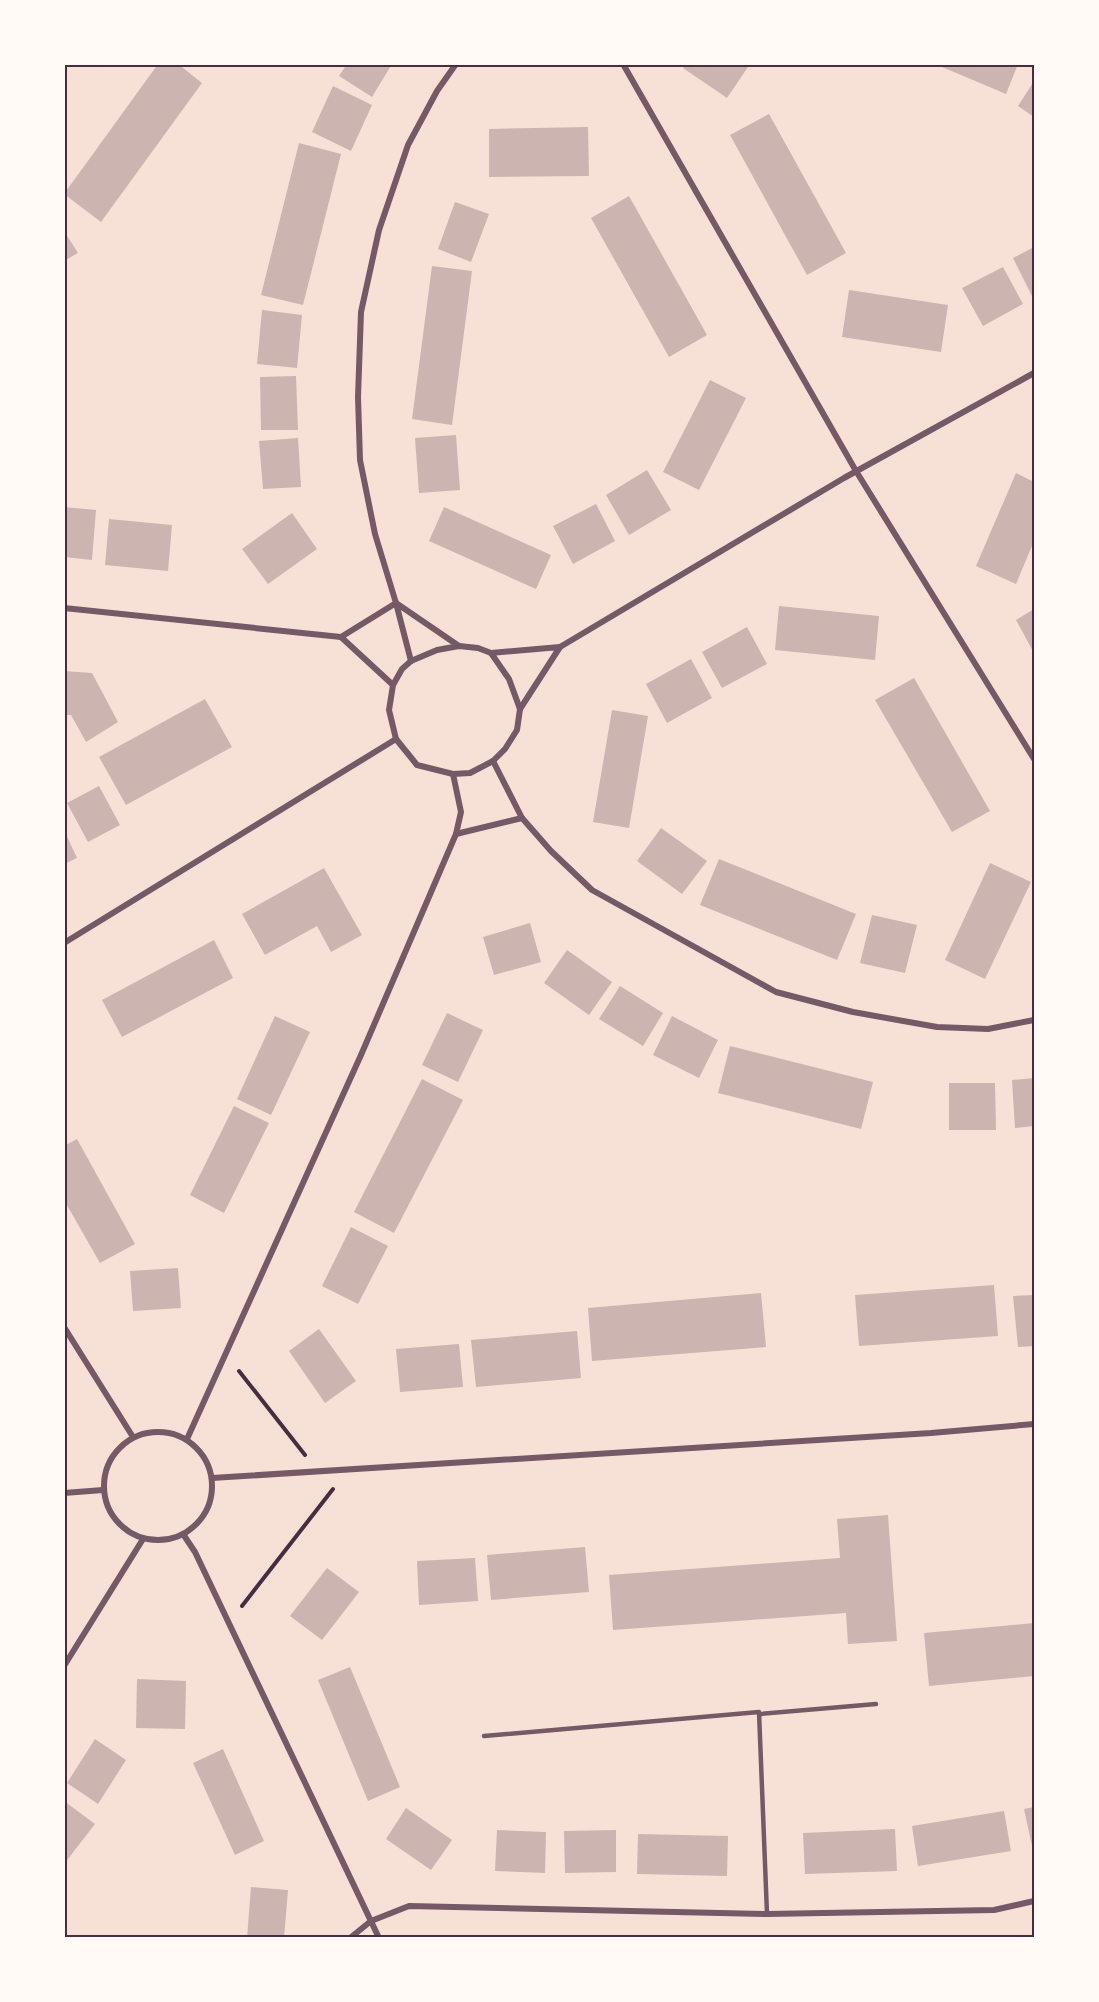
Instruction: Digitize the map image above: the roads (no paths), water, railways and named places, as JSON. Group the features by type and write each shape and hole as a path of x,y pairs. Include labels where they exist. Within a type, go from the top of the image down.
{"street":[{"path":"411,662 375,534 360,460 358,397 361,312 379,230 408,145 437,91 456,64"},
{"path":"623,64 856,471 1035,759"},
{"path":"560,648 490,653 478,648 459,646 437,650 411,662 402,669 393,685 389,710 396,739 417,765 453,774 470,773 494,761 506,749 517,730 520,709 560,648 856,471 1035,373"},
{"path":"341,637 396,603"},
{"path":"396,603 459,646"},
{"path":"64,608 341,637 393,685"},
{"path":"490,653 509,679 520,709"},
{"path":"64,943 396,739"},
{"path":"494,761 522,818 551,851 592,890 776,992 853,1012 937,1027 988,1029 1035,1020"},
{"path":"187,1439 361,1055 456,834 461,812 453,774"},
{"path":"456,834 522,818"},
{"path":"64,1327 132,1437"},
{"path":"212,1478 931,1433 1035,1424"},
{"path":"150,1432 169,1433 187,1439 208,1463 212,1478 212,1495 206,1511 197,1524 183,1534 157,1541 143,1539 128,1532 116,1521 107,1506 103,1490 110,1459 132,1437 150,1432"},
{"path":"64,1493 103,1490"},
{"path":"183,1534 195,1552 379,1938"},
{"path":"64,1666 143,1539"},
{"path":"350,1938 371,1921 409,1906 767,1914 994,1910 1035,1901"}],"lane":[{"path":"484,1736 876,1704"},
{"path":"760,1714 767,1914"}]}
